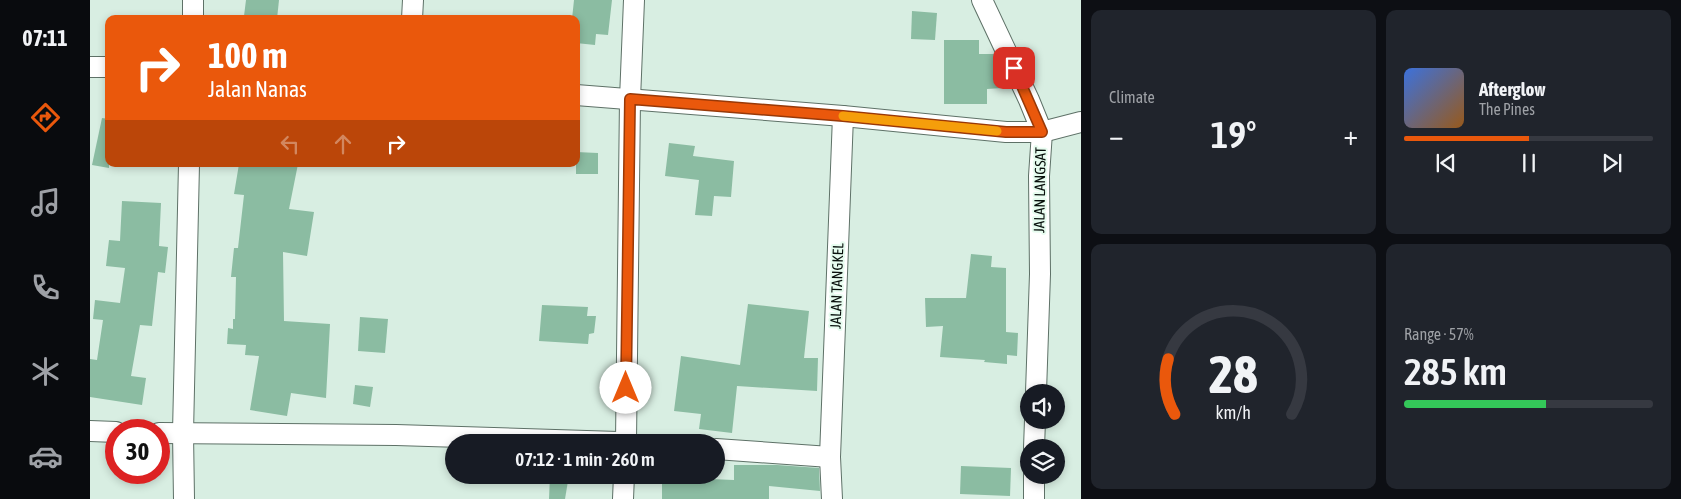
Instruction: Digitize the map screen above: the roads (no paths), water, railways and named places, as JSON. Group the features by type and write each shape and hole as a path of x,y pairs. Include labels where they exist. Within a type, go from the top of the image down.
{"street":[{"path":"193,0 193,15"},
{"path":"412,15 413,0"},
{"path":"626,434 630,99 634,0"},
{"name":"JALAN LANGSAT","path":"982,0 1042,132 1039,176 1040,274 1036,384"},
{"path":"90,67 105,67"},
{"path":"580,95 843,116 1006,132 1042,132 1081,122"},
{"name":"JALAN TANGKEL","path":"832,499 830,457 843,116"},
{"path":"184,499 183,433 189,167"},
{"path":"90,431 105,432"},
{"path":"170,433 445,437"},
{"path":"725,450 830,457"},
{"path":"623,499 624,484"},
{"path":"1034,484 1034,499"}]}
